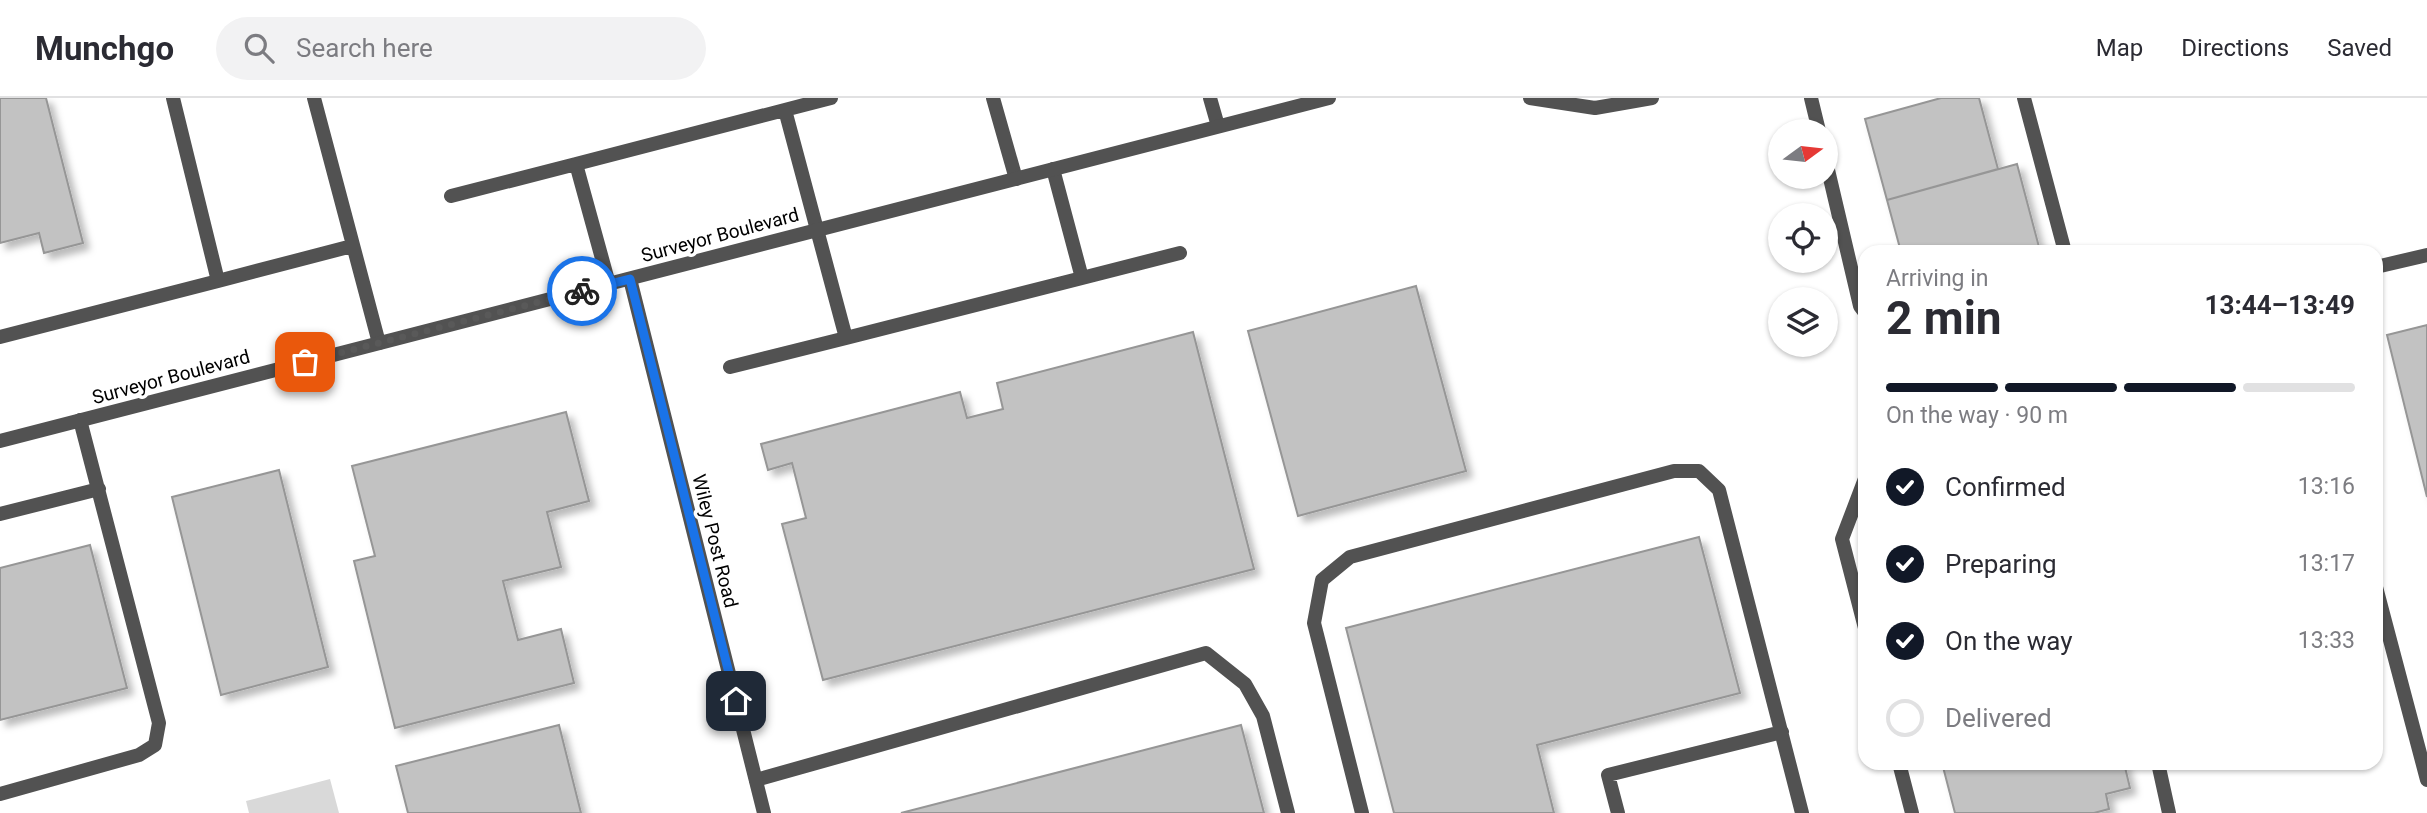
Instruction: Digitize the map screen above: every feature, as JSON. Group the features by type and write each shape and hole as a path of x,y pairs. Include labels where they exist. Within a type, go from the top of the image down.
{"street":[{"path":"173,98 218,281"},
{"path":"314,98 379,343"},
{"path":"451,196 831,98"},
{"path":"993,98 1016,179"},
{"path":"1210,98 1218,126"},
{"name":"Surveyor Boulevard","path":"0,441 1329,98"},
{"path":"1530,98 1595,108 1651,98"},
{"path":"1811,98 1816,119"},
{"path":"2024,98 2063,245"},
{"path":"785,110 846,338"},
{"path":"576,164 609,284"},
{"path":"1054,169 1082,278"},
{"path":"1833,189 1858,297"},
{"path":"0,338 352,246"},
{"path":"730,367 1180,253"},
{"path":"2383,265 2427,255"},
{"name":"Wiley Post Road","path":"630,279 764,813"},
{"path":"0,794 139,755 155,745 159,723 80,421"},
{"path":"1362,813 1314,623 1322,580 1350,557 1674,471 1699,471 1719,490 1802,813"},
{"path":"0,514 99,489"},
{"path":"1858,497 1842,540 1858,601"},
{"path":"2383,613 2427,780"},
{"path":"756,780 1206,653 1245,684 1263,716 1288,813"},
{"path":"1618,813 1608,775 1782,732"},
{"path":"1901,770 1912,813"},
{"path":"2160,770 2169,813"}],"shaded area":[{"path":"330,779 339,813 249,813 246,801"}],"building":[{"path":"0,98 46,98 83,243 44,253 39,233 0,243"},
{"path":"1941,98 1979,98 1998,169 1887,200 1865,119"},
{"path":"2017,164 2038,245 1899,245 1887,200"},
{"path":"1416,286 1466,471 1298,516 1248,331"},
{"path":"2427,325 2427,497 2387,335"},
{"path":"1193,332 1254,569 823,680 782,524 806,518 792,463 768,470 761,444 960,392 967,418 1003,409 997,383"},
{"path":"566,412 589,501 547,512 561,567 503,581 518,640 561,629 574,683 395,728 354,561 375,556 352,466"},
{"path":"279,470 328,667 221,695 172,497"},
{"path":"1699,537 1740,693 1537,745 1554,813 1394,813 1346,628"},
{"path":"90,545 127,688 0,720 0,568"},
{"path":"559,725 581,813 408,813 396,766"},
{"path":"1241,725 1264,813 901,813"},
{"path":"1944,770 2126,770 2130,788 2106,794 2109,809 2094,813 1955,813"}],"way so far":[{"path":"305,362 582,291"}],"route":[{"path":"582,291 630,279 736,701"}]}
